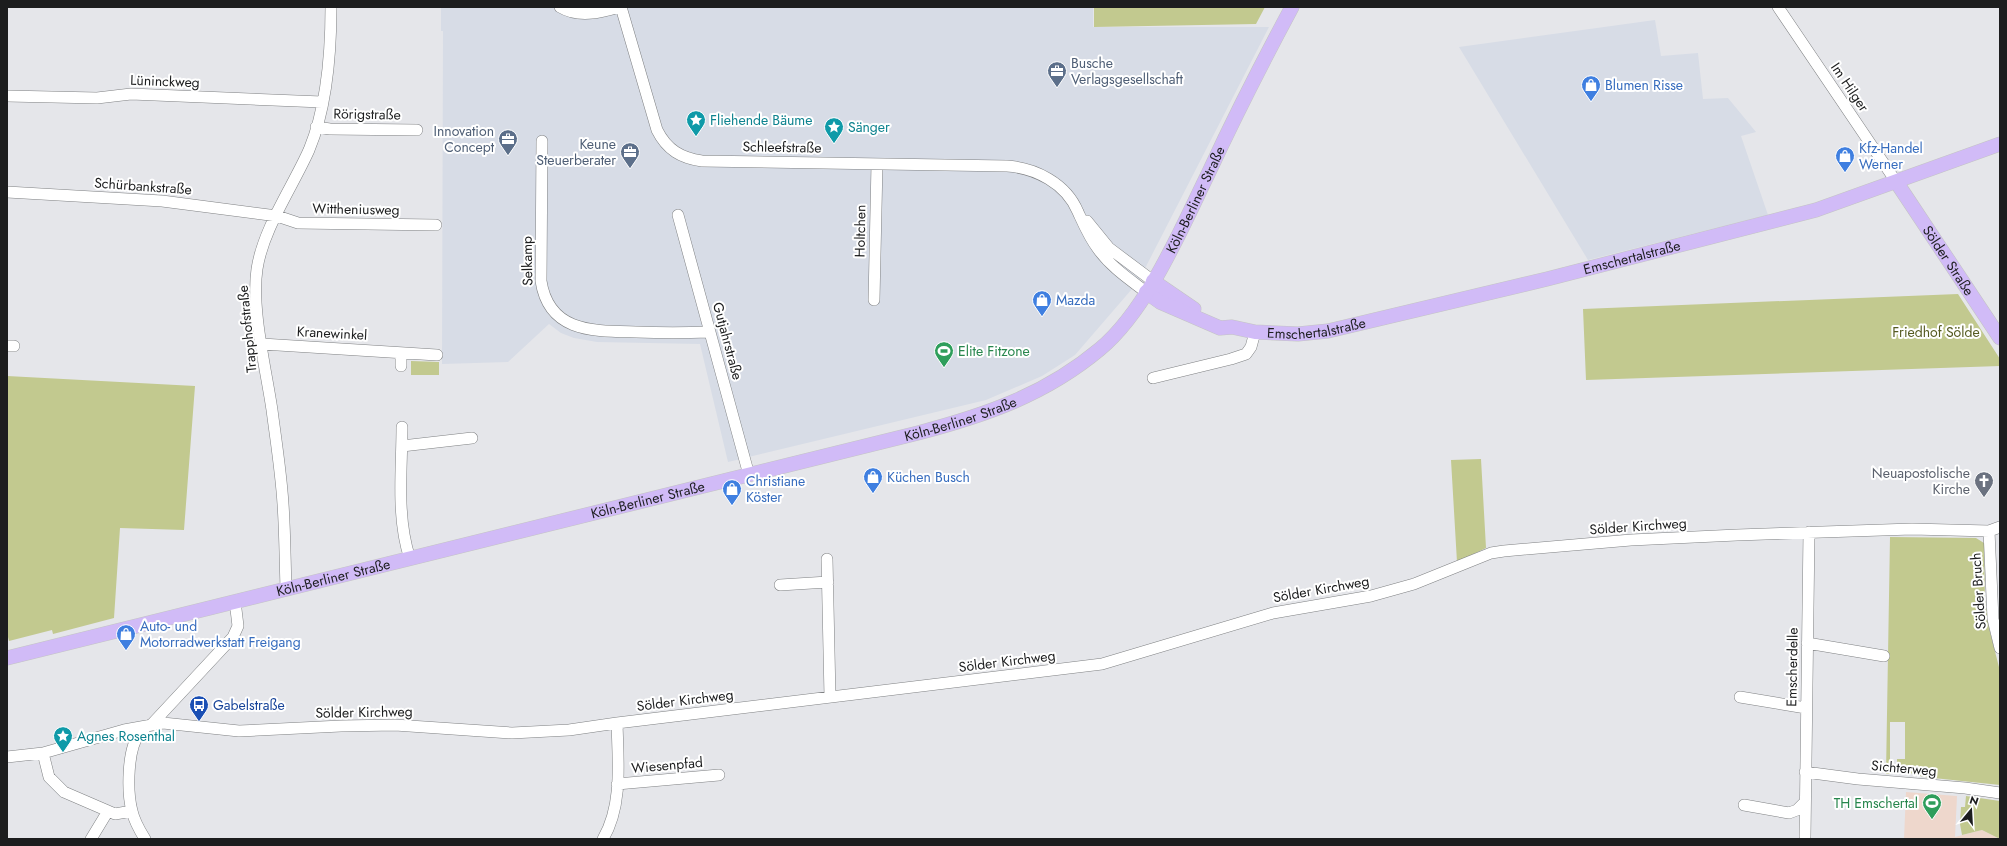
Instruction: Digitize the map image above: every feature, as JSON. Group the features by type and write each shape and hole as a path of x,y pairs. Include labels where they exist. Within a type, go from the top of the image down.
{"main road":[{"name":"Köln-Berliner Straße","path":"7,658 951,424 998,410 1018,401 1053,383 1101,348 1128,319 1150,286 1177,238 1257,74 1292,7"},
{"name":"Emschertalstraße","path":"1150,286 1160,302 1220,328 1232,328 1255,332 1298,334 1352,326 1750,228 1816,210 1897,183 2000,144"},
{"name":"Sölder Straße","path":"1897,183 2000,338"}],"street":[{"name":"Trapphofstraße","path":"286,588 281,480 262,344 256,291 257,269 262,248 309,149 316,127 322,102 329,48 331,7"},
{"name":"Schleefstraße","path":"560,7 564,10 586,14 597,13 620,7 657,130 661,138 674,152 686,158 702,161 1006,166 1023,168 1037,172 1055,183 1070,199 1078,212 1087,234 1104,257 1113,266 1150,286"},
{"name":"Im Hilger","path":"1778,7 1897,183"},
{"name":"Lüninckweg","path":"7,96 97,98 131,94 322,102"},
{"name":"Rörigstraße","path":"316,127 330,129 417,130"},
{"name":"Selkamp","path":"542,141 541,281 546,302 554,312 567,322 590,331 684,333 709,332"},
{"name":"Holtchen","path":"874,300 877,164"},
{"name":"Schürbankstraße","path":"7,192 162,200 277,216"},
{"name":"Gutjahrstraße","path":"678,215 749,475"},
{"name":"Wittheniusweg","path":"277,216 298,223 436,225"},
{"name":"Emschertalstraße","path":"1152,378 1246,354 1251,347 1255,332"},
{"name":"Kranewinkel","path":"262,344 437,355"},
{"path":"401,353 401,366"},
{"path":"402,427 402,522 405,545 410,559"},
{"path":"402,446 472,438"},
{"name":"Sölder Kirchweg","path":"7,757 43,753 152,724 173,724 207,729 239,731 395,725 519,733 569,730 1102,664 1273,613 1371,596 1414,584 1491,553 1504,551 1632,540 1809,532 1912,529 1995,529"},
{"name":"Sölder Bruch","path":"1995,529 1993,619 2000,648"},
{"name":"Emscherdelle","path":"1805,837 1809,532"},
{"path":"827,559 830,697"},
{"path":"780,585 828,582"},
{"path":"145,839 132,811 129,775 132,750 139,733 152,724 233,637 238,626 235,601"},
{"path":"1807,643 1884,656"},
{"path":"1740,697 1806,708"},
{"path":"605,839 614,809 617,784 617,723"},
{"path":"43,753 50,777 57,786 73,797 108,811 122,814 132,811"},
{"name":"Sichterweg","path":"1805,772 1858,779 1965,788 2000,793"},
{"name":"Wiesenpfad","path":"617,784 719,775"},
{"path":"1744,805 1790,813 1797,810 1805,802"},
{"path":"91,839 108,811"}],"shaded area":[{"path":"441,7 1093,7 1093,27 1269,27 1138,282 1075,355 1042,376 986,400 728,462 700,344 597,342 574,338 561,333 549,324 508,362 442,364 443,31 441,31"},
{"path":"1655,20 1661,56 1698,53 1703,99 1728,98 1756,132 1741,136 1768,215 1588,260 1459,47"},
{"name":"TH Emschertal","path":"1906,792 1957,796 1955,837 1982,830 2000,839 1904,839"}],"green space":[{"path":"1094,7 1265,7 1256,24 1094,27"},
{"name":"Friedhof Sölde","path":"1958,294 2000,359 2000,366 1586,380 1583,309"},
{"path":"411,361 439,362 439,375 411,375"},
{"path":"7,376 195,386 184,530 120,528 114,618 53,634 52,630 9,641 7,633"},
{"path":"1481,459 1486,548 1457,562 1451,460"},
{"path":"1890,537 1976,538 1984,543 1985,600 1989,628 2000,671 2000,785 1924,777 1897,769 1897,759 1905,759 1905,722 1890,722 1890,774 1886,774"},
{"path":"1966,796 2000,801 2000,839 1982,830 1962,835 1960,824 1961,807 1965,807"}],"place":[{"name":"Busche Verlagsgesellschaft","path":"1057,88"},
{"name":"Blumen Risse","path":"1591,102"},
{"name":"Fliehende Bäume","path":"696,137"},
{"name":"Sänger","path":"834,144"},
{"name":"Innovation Concept","path":"508,156"},
{"name":"Keune Steuerberater","path":"630,169"},
{"name":"Kfz-Handel Werner","path":"1845,173"},
{"name":"Mazda","path":"1042,317"},
{"name":"Elite Fitzone","path":"944,368"},
{"name":"Küchen Busch","path":"873,494"},
{"name":"Neuapostolische Kirche","path":"1984,498"},
{"name":"Christiane Köster","path":"732,506"},
{"name":"Auto- und Motorradwerkstatt Freigang","path":"126,651"},
{"name":"Gabelstraße","path":"199,722"},
{"name":"Agnes Rosenthal","path":"63,753"},
{"name":"TH Emschertal","path":"1932,820"}]}
